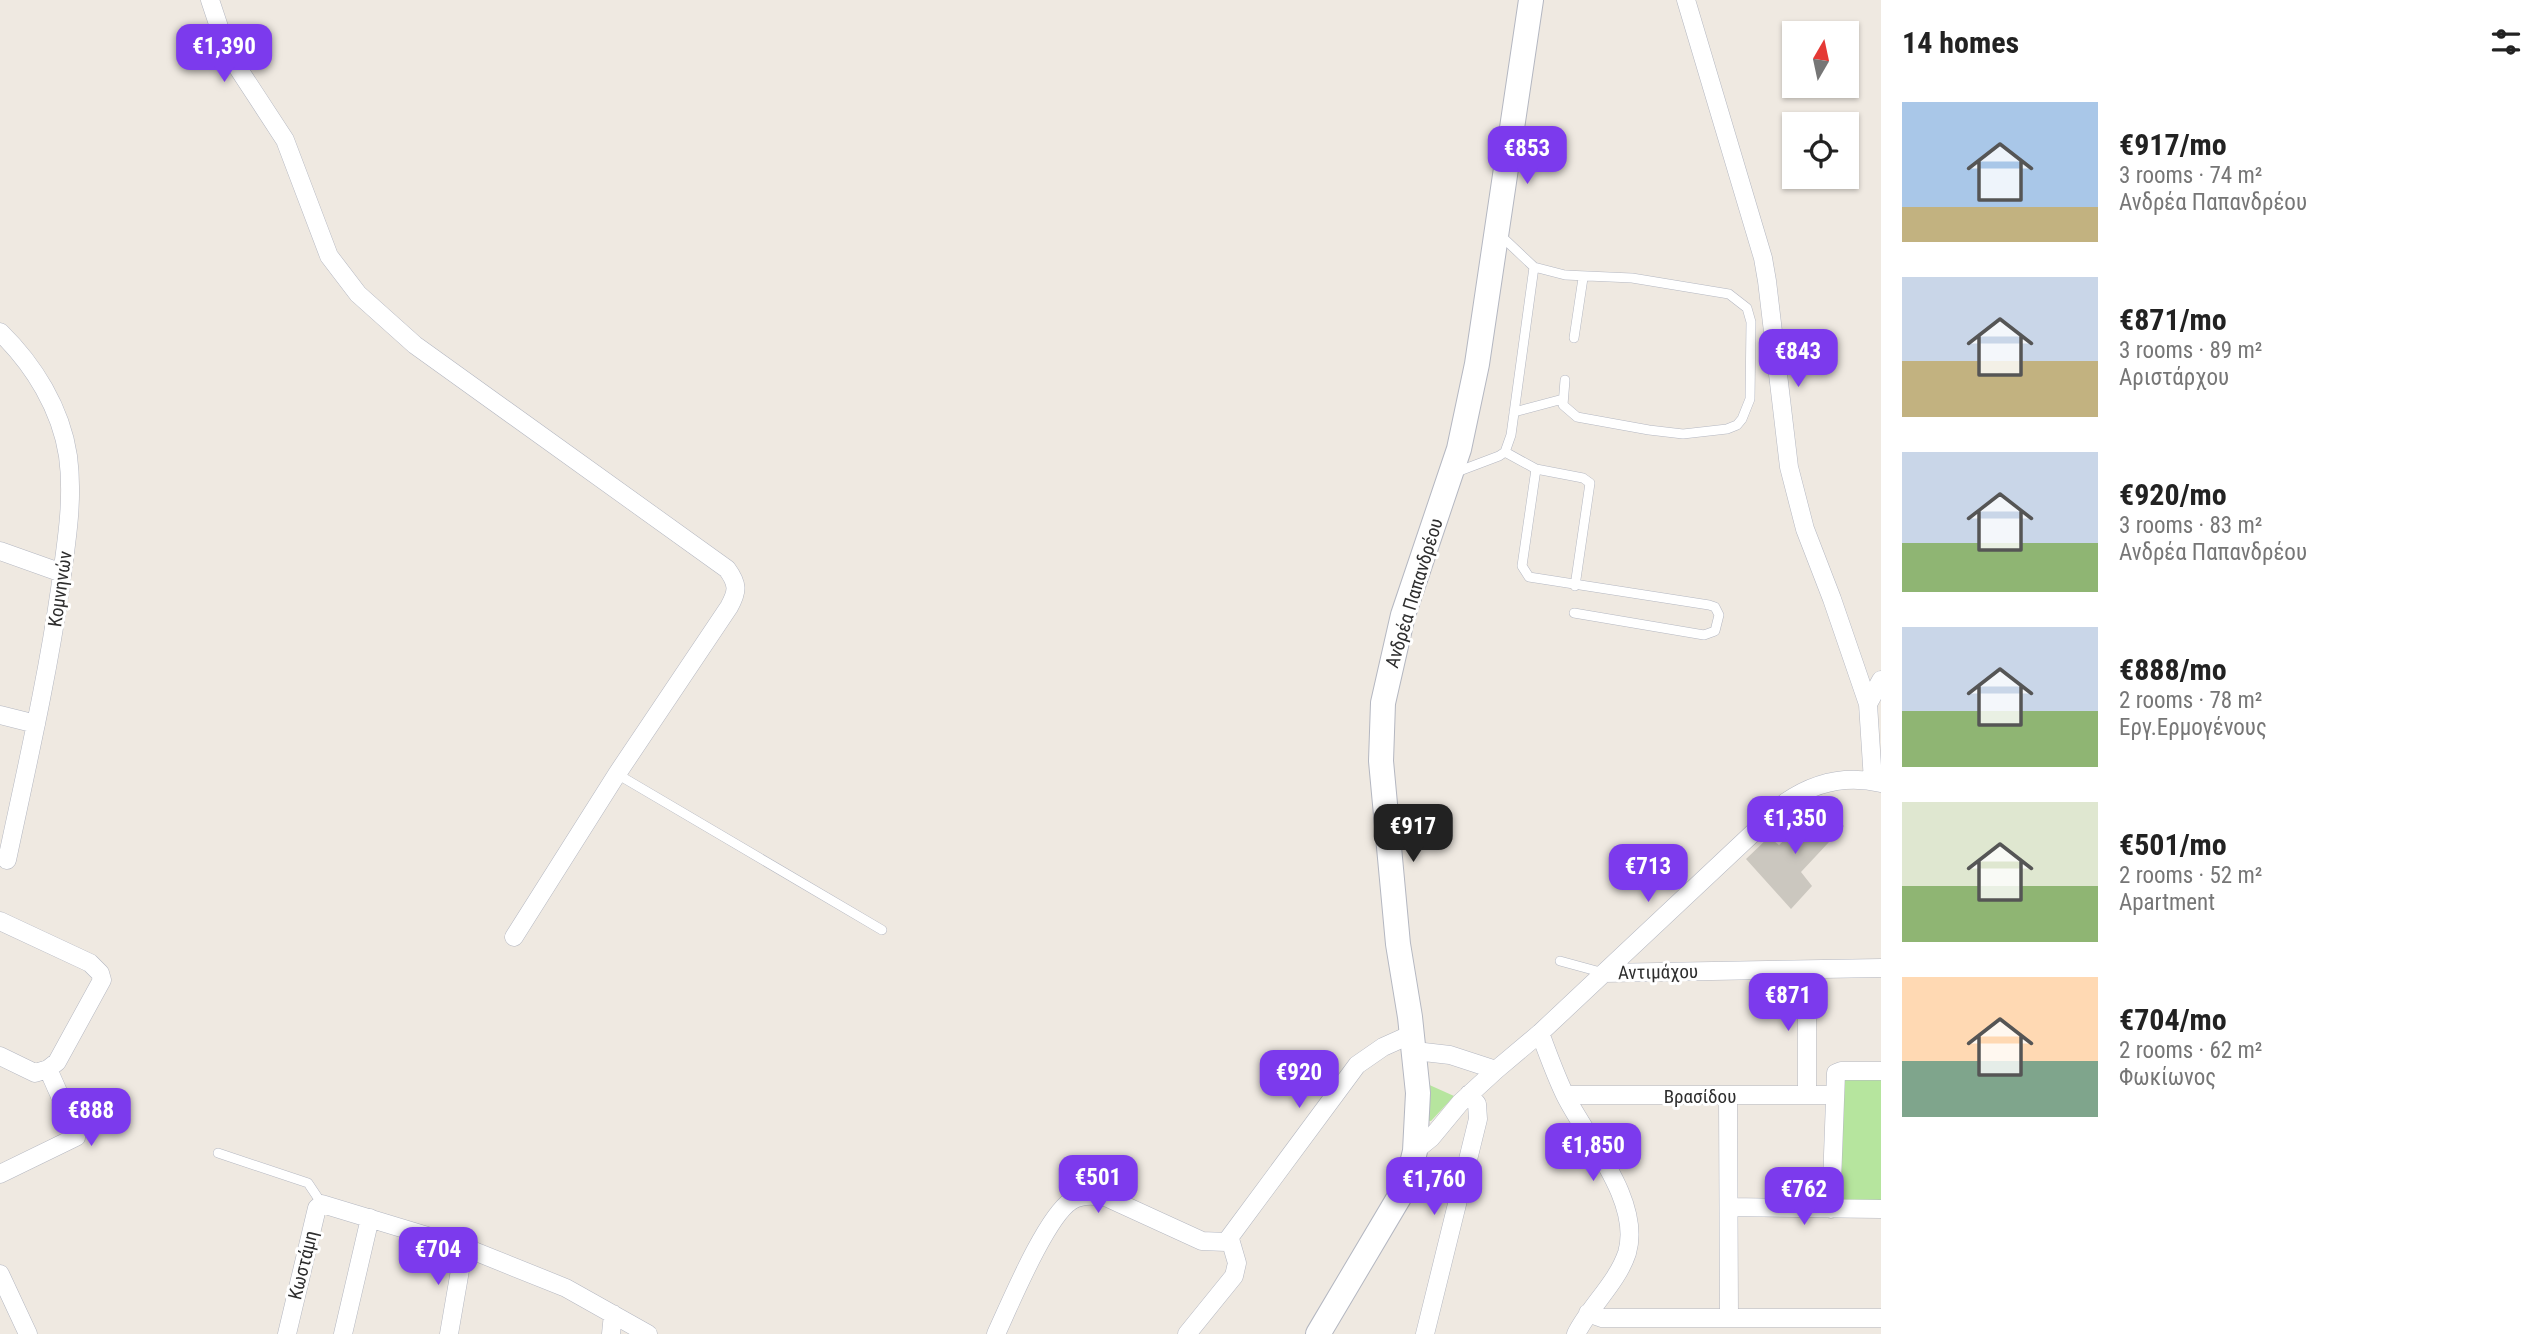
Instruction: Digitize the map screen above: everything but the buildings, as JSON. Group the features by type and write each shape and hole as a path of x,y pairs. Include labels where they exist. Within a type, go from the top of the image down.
{"main road":[{"name":"Ανδρέα Παπανδρέου","path":"1318,1334 1407,1184 1415,1151 1418,1093 1398,944 1381,761 1381,726 1390,664 1403,615 1452,473 1477,364 1531,0"}],"street":[{"path":"210,0 222,36 236,65 285,141 329,256 358,294 415,345 727,569 736,581 737,593 729,607 617,774 514,937"},
{"path":"1415,1151 1431,1138 1469,1094 1540,1033 1786,802 1798,793 1828,782 1877,782 1876,739 1868,704 1797,502 1789,467 1768,281 1763,258 1686,0"},
{"name":"Κομνηνών","path":"0,332 15,346 40,381 58,416 70,473 70,502 62,573 36,724 7,860"},
{"path":"0,551 62,573"},
{"path":"1868,704 1881,680"},
{"path":"0,715 36,724"},
{"path":"0,921 90,963 100,973 102,980 57,1062 48,1069 35,1073 0,1056"},
{"name":"Αντιμάχου","path":"1604,973 1881,968"},
{"path":"1807,970 1807,1095"},
{"path":"1540,1033 1565,1095 1619,1191 1629,1224 1629,1244 1597,1322"},
{"path":"996,1334 1051,1225 1066,1206 1078,1198 1091,1195 1108,1198 1202,1241 1223,1243 1230,1239 1357,1065 1383,1047 1413,1043 1496,1070"},
{"path":"0,1174 76,1137 48,1069"},
{"path":"1831,1209 1837,1071 1881,1071"},
{"path":"1425,1334 1478,1119 1477,1104 1469,1094"},
{"name":"Βρασίδου","path":"1565,1095 1834,1095"},
{"path":"1728,1096 1729,1318"},
{"path":"324,1204 464,1247 566,1289 648,1334"},
{"name":"Κωστάμη","path":"287,1334 317,1209 324,1204"},
{"path":"1728,1207 1881,1209"},
{"path":"343,1334 370,1218"},
{"path":"1186,1334 1234,1276 1237,1259 1230,1239"},
{"path":"449,1334 464,1247"},
{"path":"0,1274 23,1318 28,1334"},
{"path":"611,1334 614,1314"},
{"path":"1576,1334 1597,1322 1729,1318 1875,1323"}],"lane":[{"path":"1497,232 1534,267 1583,278 1632,278 1719,291 1729,293 1747,308 1752,334 1750,399 1746,413 1737,425 1721,431 1683,434 1577,417 1567,410 1563,399 1565,380"},
{"path":"1506,452 1511,435 1534,267"},
{"path":"1574,338 1583,278"},
{"path":"1514,412 1563,399"},
{"path":"1452,473 1506,452"},
{"path":"1506,452 1536,469 1583,478 1590,483 1576,586"},
{"path":"1536,469 1523,570 1529,577 1709,605 1715,607 1719,615 1715,631 1704,635 1574,613"},
{"path":"617,774 882,930"},
{"path":"1560,961 1604,973"},
{"path":"218,1153 308,1183 324,1204"}],"green space":[{"path":"1840,1077 1881,1077 1881,1203 1837,1203"},
{"path":"1425,1083 1454,1096 1431,1121 1424,1120"}]}
